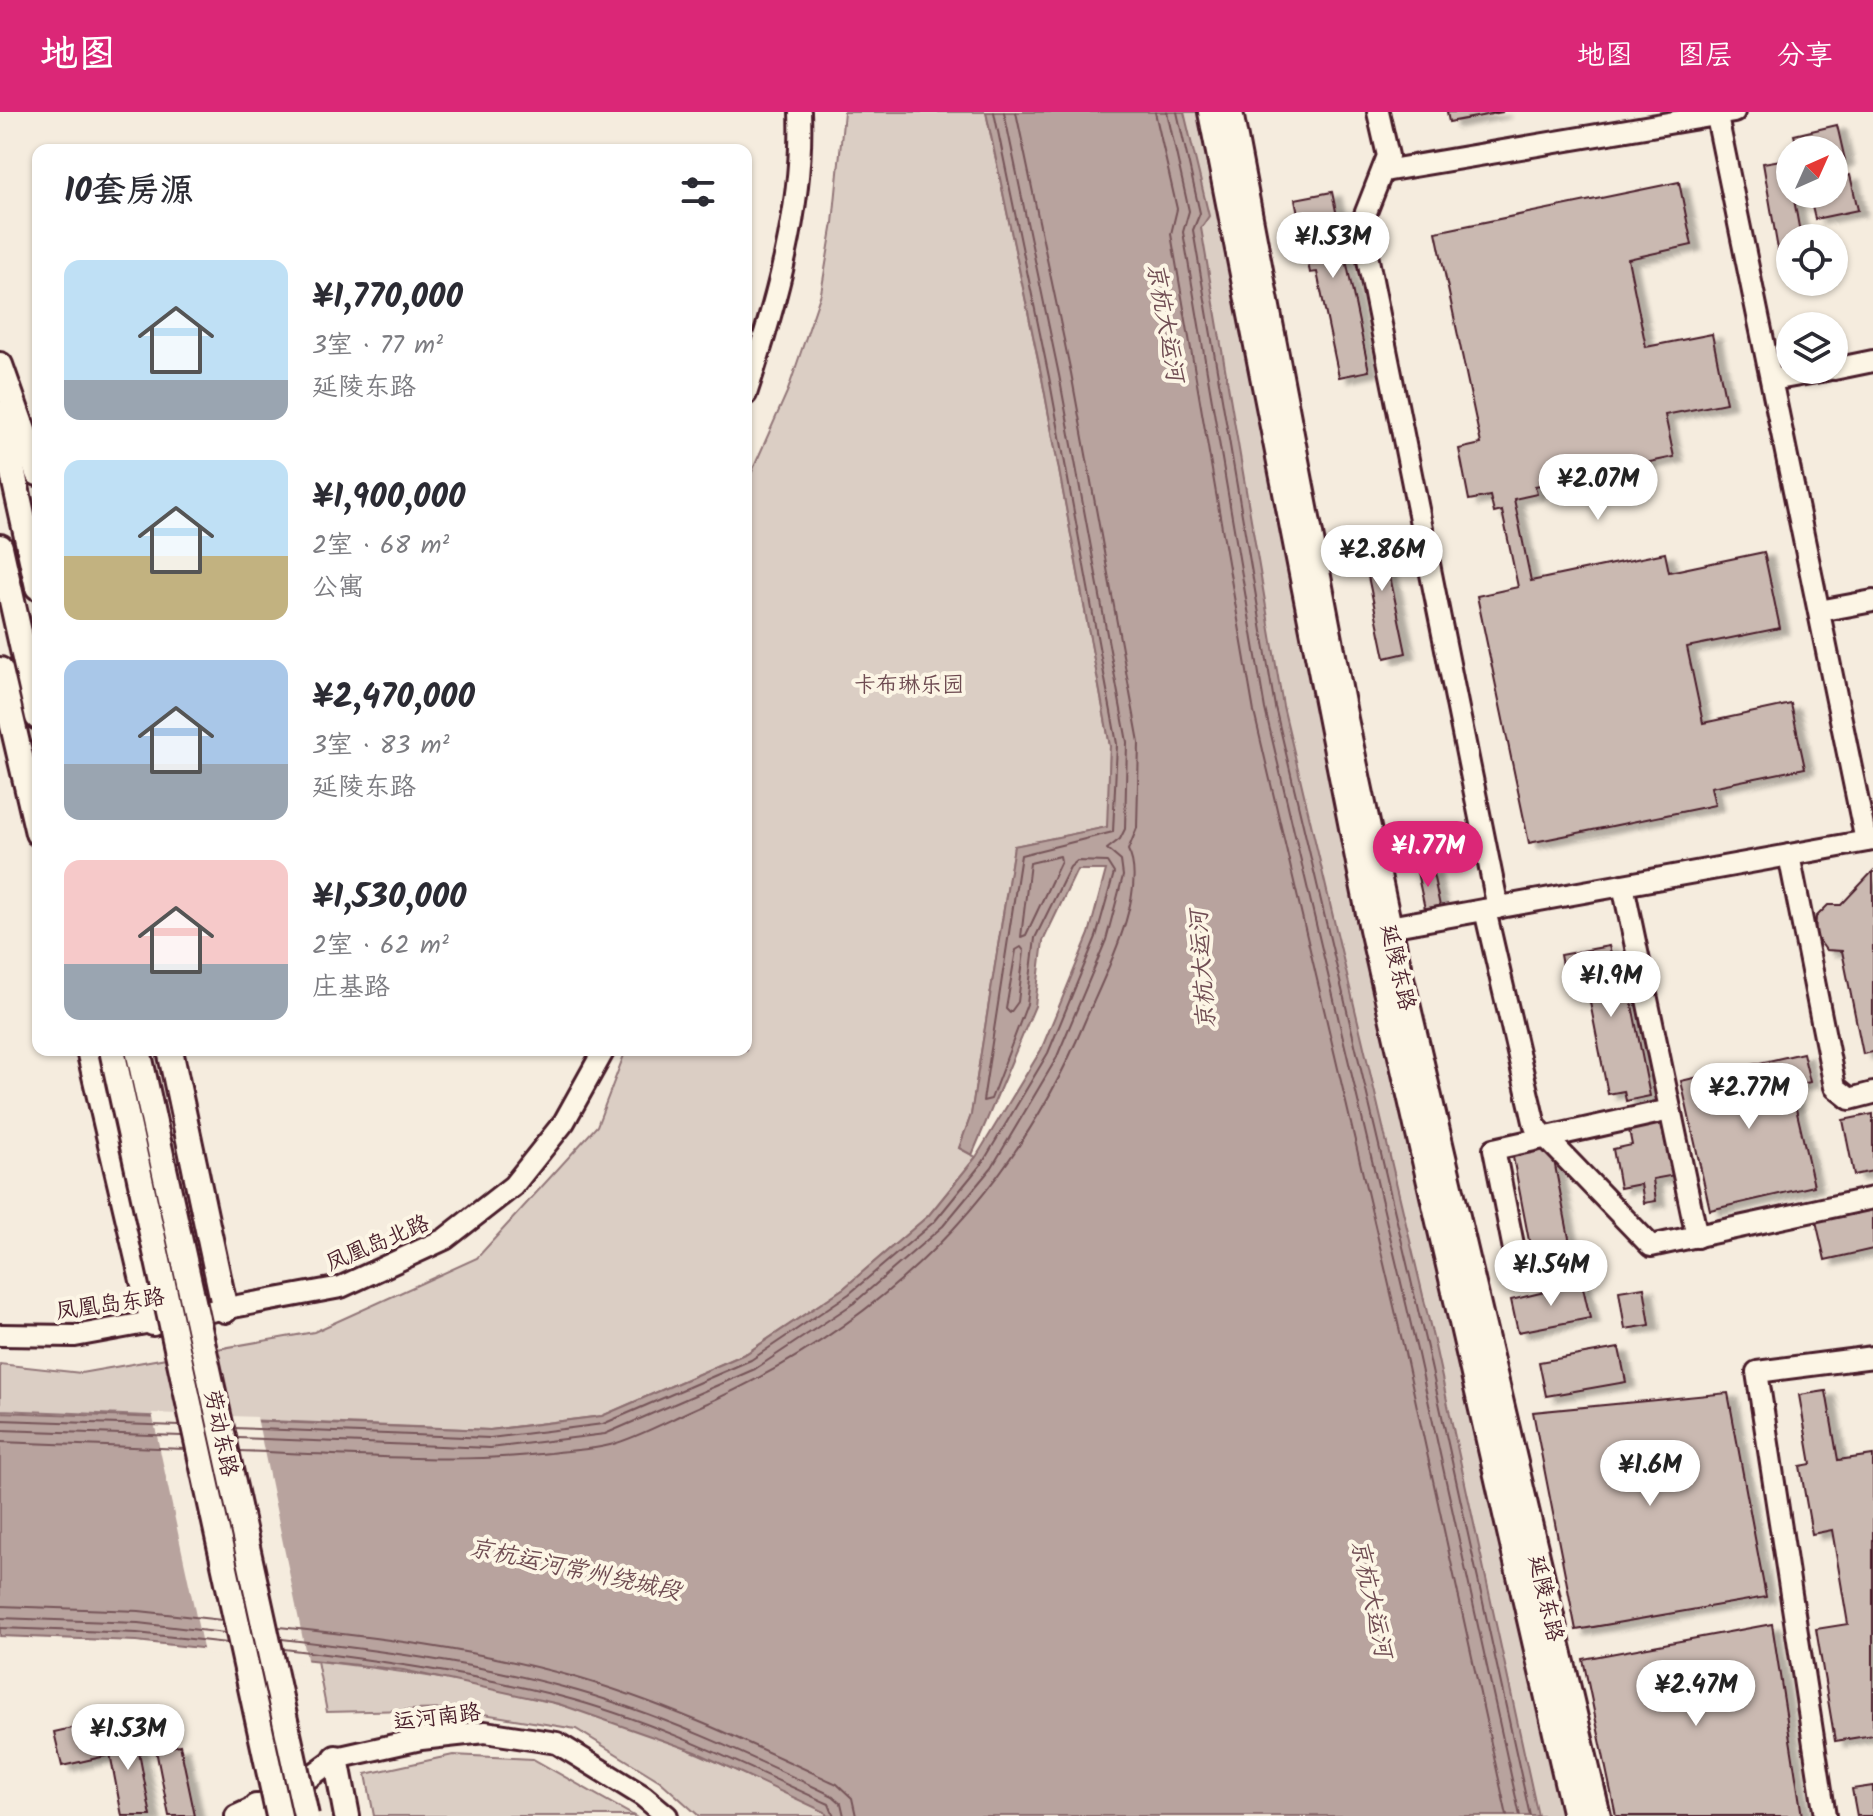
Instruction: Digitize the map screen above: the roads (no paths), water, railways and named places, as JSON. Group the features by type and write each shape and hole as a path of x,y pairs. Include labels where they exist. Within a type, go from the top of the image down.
{"main road":[{"name":"延陵东路","path":"1211,112 1372,929 1575,1816"},
{"name":"延陵东路","path":"1230,112 1345,719 1389,927 1598,1816"},
{"path":"0,365 32,456"},
{"path":"0,414 32,560"},
{"path":"0,547 32,690"},
{"path":"0,670 32,807"},
{"path":"90,1056 153,1323"},
{"name":"劳动东路","path":"113,1056 279,1816"},
{"name":"劳动东路","path":"139,1056 306,1816"},
{"path":"171,1056 225,1310"},
{"path":"336,1758 347,1816"}],"street":[{"path":"752,372 787,241 798,173 800,112"},
{"path":"1378,112 1388,156 1384,171 1365,206 1361,225 1535,1126 1651,1246 1873,1198"},
{"path":"1384,171 1723,113 1772,380 1869,841 1389,927"},
{"path":"1848,366 1873,361"},
{"path":"1772,380 1776,379"},
{"path":"1819,611 1873,601"},
{"path":"1789,855 1835,1087 1850,1099 1873,1093"},
{"path":"1623,885 1697,1237"},
{"name":"凤凰岛北路","path":"225,1310 341,1287 445,1239 513,1186 564,1122 601,1056"},
{"path":"1519,1275 1494,1149 1670,1110"},
{"name":"凤凰岛东路","path":"0,1335 75,1336 225,1310"},
{"path":"1825,1816 1757,1372 1873,1357"},
{"name":"运河南路","path":"336,1758 421,1739 485,1732 557,1743 643,1796 667,1816"},
{"path":"250,1813 289,1792 336,1758"}],"water":[{"path":"986,112 1184,112 1209,216 1201,228 1283,706 1435,1346 1538,1816 827,1816 825,1812 696,1752 559,1704 403,1670 136,1641 0,1636 0,1412 490,1430 602,1416 747,1353 844,1288 929,1215 976,1157 1041,1050 1089,934 1106,870 1077,870 1043,941 1035,1006 972,1155 959,1148 971,1115 1014,846 1107,827 1110,746 1042,378"}],"water label":[{"name":"京杭大运河","path":"1166,322"},
{"name":"京杭大运河","path":"1202,970"},
{"name":"京杭运河常州绕城段","path":"575,1569"},
{"name":"京杭大运河","path":"1372,1598"}],"park label":[{"name":"卡布琳乐园","path":"909,684"}]}
